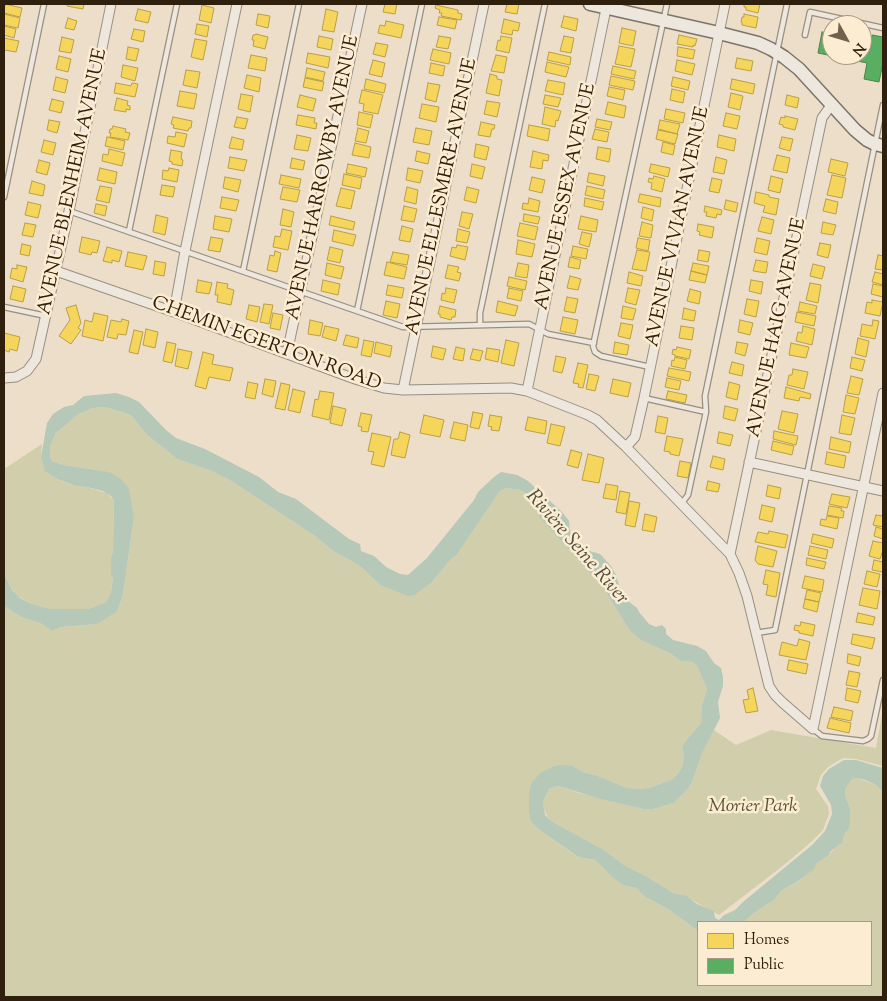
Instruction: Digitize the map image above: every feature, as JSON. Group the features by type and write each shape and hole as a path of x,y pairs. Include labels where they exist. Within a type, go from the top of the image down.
{"street":[{"name":"AVENUE BLENHEIM AVENUE","path":"4,378 16,377 27,371 36,360 69,211 111,4"},
{"path":"174,312 237,4"},
{"name":"AVENUE HARROWBY AVENUE","path":"287,353 362,4"},
{"name":"AVENUE ELLESMERE AVENUE","path":"403,390 484,4"},
{"path":"590,4 607,5 663,21 758,43 777,52 799,69 856,130 867,140 879,145"},
{"name":"AVENUE VIVIAN AVENUE","path":"626,447 635,438 644,398 725,4"},
{"name":"AVENUE ESSEX AVENUE","path":"527,391 607,5"},
{"name":"AVENUE HAIG AVENUE","path":"730,554 822,118 832,104"},
{"name":"CHEMIN EGERTON ROAD","path":"56,271 384,388 403,390 511,388 527,391 597,420 682,503 730,554 747,596 769,686 782,702 813,729"},
{"path":"813,729 883,393"},
{"path":"749,462 883,490"}],"lane":[{"path":"4,197 44,4"},
{"path":"129,231 177,4"},
{"path":"243,272 299,4"},
{"path":"357,311 422,4"},
{"path":"480,326 480,313 545,4"},
{"path":"650,367 601,356 595,352 593,346 667,4"},
{"path":"682,503 688,495 706,412 705,396 787,4"},
{"path":"805,35 810,12 883,28"},
{"path":"756,633 775,630 879,145 883,105"},
{"path":"69,211 403,328 529,324 548,334 594,343"},
{"path":"4,307 46,316"},
{"path":"644,398 706,412"},
{"path":"813,729 822,736 863,741 868,739 871,736 883,680"}],"green space":[{"path":"104,407 131,415 147,435 177,459 212,471 233,482 315,536 333,551 360,566 380,585 415,595 431,583 452,558 456,556 500,491 506,488 521,490 538,509 539,517 602,586 630,631 641,640 671,654 681,661 693,662 697,666 707,689 702,705 701,723 682,747 684,757 682,767 673,779 643,789 627,788 583,772 573,766 529,793 531,822 573,854 578,857 595,860 623,885 636,888 645,897 668,909 697,930 697,986 872,986 872,921 745,921 774,900 781,891 801,880 817,863 840,845 850,825 850,808 845,790 852,779 857,778 876,785 883,792 883,997 4,997 4,606 21,617 42,624 52,631 61,627 97,624 119,607 123,594 134,517 104,471 63,465 52,461 50,456 50,446 56,433 79,414 93,408"},
{"path":"42,444 41,457 46,471 64,482 107,493 114,501 113,551 111,557 111,575 113,578 111,592 106,602 88,609 51,609 32,604 16,595 4,575 4,469"},
{"name":"Morier Park","path":"883,709 883,766 856,759 843,758 828,767 821,775 816,789 828,806 829,814 823,830 784,865 719,915 683,895 675,894 624,865 604,850 553,822 544,810 545,794 549,789 558,786 643,809 653,809 674,803 688,789 693,780 701,756 714,730 736,745 771,730 876,748"}],"water":[{"name":"Rivière Seine River","path":"116,393 139,402 176,438 205,449 259,477 278,492 296,499 349,539 360,544 361,551 374,556 386,567 400,574 408,575 427,558 474,500 478,492 494,477 501,472 517,475 528,481 562,512 569,521 570,531 576,541 586,550 600,554 611,566 621,592 637,608 649,624 656,627 662,625 666,629 666,634 673,640 697,646 706,651 714,663 721,668 723,677 723,686 718,702 720,718 701,756 693,780 688,789 674,803 653,809 643,809 558,786 549,789 544,799 545,815 553,822 604,850 624,865 675,894 685,895 697,904 714,911 715,918 719,920 724,915 735,910 812,845 825,831 832,814 831,805 820,786 823,776 829,769 844,760 856,760 883,768 883,792 876,785 865,780 852,779 845,790 850,808 850,825 842,843 817,863 814,869 781,891 774,900 745,921 697,921 697,930 668,909 645,897 636,888 623,885 595,860 578,857 541,831 531,822 529,793 531,784 540,773 554,766 573,766 583,772 627,788 643,789 673,779 682,767 684,757 682,747 701,723 702,705 707,689 697,666 693,662 681,661 671,654 641,640 630,631 602,586 539,517 538,509 521,490 506,488 500,491 456,556 452,558 431,583 415,595 408,596 380,585 360,566 333,551 315,536 233,482 212,471 177,459 147,435 131,415 104,407 93,408 79,414 56,433 50,446 50,456 52,461 63,465 111,473 120,478 129,489 134,517 123,594 119,607 116,612 97,624 61,627 52,631 42,624 21,617 4,606 4,575 13,591 20,598 32,604 51,609 88,609 106,602 111,592 113,578 111,575 111,557 113,551 114,501 111,496 103,491 76,486 57,479 45,471 41,457 47,423 53,414 64,407 73,405 84,396"}],"building: Homes":[{"path":"5,4 22,8 20,17 4,13"},
{"path":"67,4 84,4 83,9 67,6"},
{"path":"385,4 397,4 395,14 383,12"},
{"path":"507,4 519,4 517,14 505,12"},
{"path":"744,4 760,4 758,13 746,10"},
{"path":"202,5 214,8 211,23 199,20"},
{"path":"436,5 458,10 458,13 462,14 461,20 441,16 440,10 435,8"},
{"path":"138,9 151,12 148,23 135,20"},
{"path":"326,9 338,12 334,32 322,30"},
{"path":"4,14 20,18 18,28 4,25"},
{"path":"258,14 270,16 268,28 256,25"},
{"path":"744,14 758,17 756,28 742,25 741,22"},
{"path":"564,16 578,19 576,31 561,27"},
{"path":"439,17 457,20 455,29 437,25"},
{"path":"68,18 77,21 74,30 65,28"},
{"path":"504,19 520,23 518,31 513,30 512,35 501,33"},
{"path":"386,21 404,25 401,38 378,33 380,25 385,26"},
{"path":"197,24 209,26 207,37 195,34"},
{"path":"4,26 16,29 14,38 4,35"},
{"path":"622,28 636,31 633,46 619,43"},
{"path":"134,29 145,31 143,42 131,39"},
{"path":"253,35 268,37 265,49 253,46"},
{"path":"679,35 697,39 695,46 677,44"},
{"path":"319,36 333,39 331,50 317,47"},
{"path":"439,36 451,38 448,49 436,47"},
{"path":"501,36 512,38 509,53 496,50"},
{"path":"564,36 574,38 571,53 560,51"},
{"path":"62,37 74,40 71,53 59,51"},
{"path":"4,38 19,41 16,52 4,50"},
{"path":"195,39 207,41 203,60 191,57"},
{"path":"376,43 388,45 385,57 373,54"},
{"path":"619,46 635,49 631,67 615,64"},
{"path":"128,47 139,49 136,61 126,59"},
{"path":"678,47 695,50 693,59 677,56"},
{"path":"433,49 451,53 449,64 430,60"},
{"path":"549,52 571,57 570,65 547,60"},
{"path":"308,53 330,57 328,68 306,63"},
{"path":"251,55 267,58 265,71 248,68"},
{"path":"496,55 507,57 504,73 491,71"},
{"path":"59,56 71,59 68,72 56,69"},
{"path":"737,58 753,61 751,71 735,68"},
{"path":"373,60 385,63 382,77 369,74"},
{"path":"677,60 695,64 692,75 675,71"},
{"path":"547,62 569,67 566,77 545,72"},
{"path":"431,63 445,66 443,76 429,73"},
{"path":"123,65 138,68 135,81 121,77"},
{"path":"613,66 636,71 634,79 611,74"},
{"path":"307,68 325,72 323,81 305,77"},
{"path":"186,70 200,72 197,88 183,85"},
{"path":"490,74 502,80 499,96 486,93"},
{"path":"247,75 261,78 259,92 244,88"},
{"path":"611,76 635,81 633,90 609,85"},
{"path":"56,77 68,80 65,93 53,90"},
{"path":"673,77 690,81 688,90 671,86"},
{"path":"305,78 324,82 322,91 303,87"},
{"path":"366,79 386,84 384,93 364,89"},
{"path":"732,79 755,84 753,94 730,89"},
{"path":"548,80 565,83 563,95 545,91"},
{"path":"116,83 131,86 132,83 138,84 135,97 114,93"},
{"path":"428,83 440,85 436,102 425,99"},
{"path":"609,87 625,90 623,100 607,96"},
{"path":"672,89 685,92 683,103 670,100"},
{"path":"362,90 383,95 378,114 363,111 364,104 359,103"},
{"path":"180,91 197,94 194,109 177,106"},
{"path":"731,93 743,96 740,110 728,107"},
{"path":"241,94 253,96 250,112 238,109"},
{"path":"300,95 316,99 313,111 297,107"},
{"path":"545,95 561,98 558,107 543,104"},
{"path":"787,95 799,98 797,108 785,105"},
{"path":"117,98 128,101 127,105 130,106 130,110 126,109 126,112 114,110"},
{"path":"52,99 64,102 61,113 49,110"},
{"path":"487,101 500,103 497,117 484,114"},
{"path":"608,102 626,106 624,118 605,114"},
{"path":"422,104 439,107 436,122 419,118"},
{"path":"545,107 561,111 558,121 556,120 555,127 542,124"},
{"path":"666,109 685,113 683,123 664,119"},
{"path":"359,112 373,115 370,128 357,125"},
{"path":"726,113 740,116 737,129 723,126"},
{"path":"298,115 315,118 314,123 317,123 316,129 296,125"},
{"path":"785,116 798,119 795,130 779,124 781,117 785,118"},
{"path":"173,117 192,121 191,128 188,131 173,128 174,125 171,124"},
{"path":"237,117 248,119 245,129 234,127"},
{"path":"597,119 612,122 610,130 595,127"},
{"path":"49,120 60,122 57,133 47,130"},
{"path":"660,120 680,124 677,134 658,129"},
{"path":"481,122 495,125 490,137 478,135"},
{"path":"529,125 550,129 548,141 527,136"},
{"path":"113,126 126,129 125,132 130,133 128,140 110,137 110,129"},
{"path":"358,128 369,131 366,143 355,141"},
{"path":"416,128 432,131 429,145 413,142"},
{"path":"595,129 609,132 607,142 592,139"},
{"path":"658,130 678,134 675,144 656,139"},
{"path":"176,132 187,134 184,147 167,143 168,136 175,137"},
{"path":"297,135 311,138 308,151 294,149"},
{"path":"719,135 736,139 734,151 717,147"},
{"path":"107,137 125,141 123,150 105,146"},
{"path":"232,137 244,140 242,150 229,148"},
{"path":"782,137 793,139 790,151 779,148"},
{"path":"44,140 56,143 53,155 41,152"},
{"path":"663,142 675,145 673,155 661,152"},
{"path":"355,143 371,147 369,158 352,155"},
{"path":"476,144 489,147 486,160 474,157"},
{"path":"598,147 611,149 609,162 596,159"},
{"path":"109,149 125,153 122,166 102,161 103,154 108,155"},
{"path":"171,150 182,152 182,166 172,164 169,161"},
{"path":"417,151 430,154 428,164 415,161"},
{"path":"533,151 549,155 548,161 543,160 542,169 530,167"},
{"path":"777,155 790,158 787,173 773,170"},
{"path":"230,157 247,160 244,171 228,168"},
{"path":"716,157 727,160 724,174 713,172"},
{"path":"292,158 305,161 303,170 290,168"},
{"path":"831,159 848,163 845,176 828,172"},
{"path":"39,160 50,163 47,175 36,172"},
{"path":"348,164 367,168 365,177 346,173"},
{"path":"472,164 485,167 482,179 470,176"},
{"path":"651,164 670,168 668,177 649,172"},
{"path":"100,168 117,172 115,184 97,180"},
{"path":"169,168 179,170 177,182 162,179 163,170 168,171"},
{"path":"408,168 423,171 420,183 406,180"},
{"path":"589,173 605,176 603,186 587,182"},
{"path":"344,174 362,178 360,189 342,185"},
{"path":"281,175 301,179 299,188 279,184"},
{"path":"832,175 846,178 842,198 827,195"},
{"path":"654,176 665,179 662,192 651,189 652,183 648,182 649,178 653,179"},
{"path":"771,176 783,179 780,193 768,190"},
{"path":"225,177 241,180 238,192 223,188"},
{"path":"532,177 545,180 542,193 529,190"},
{"path":"712,178 722,180 719,193 709,191"},
{"path":"32,181 45,185 43,196 29,193"},
{"path":"162,185 175,187 173,197 160,195"},
{"path":"100,186 112,188 109,203 96,200"},
{"path":"587,186 605,190 603,199 585,195"},
{"path":"283,187 300,190 297,202 280,199"},
{"path":"407,187 418,190 416,204 404,201"},
{"path":"467,187 479,190 476,203 464,200"},
{"path":"341,188 355,191 351,209 336,206"},
{"path":"756,192 779,199 776,215 763,212 765,206 754,203"},
{"path":"640,194 661,198 660,207 638,202"},
{"path":"222,197 239,200 236,211 220,208"},
{"path":"529,198 540,201 538,212 522,209 523,203 528,204"},
{"path":"585,198 604,202 602,210 584,206"},
{"path":"826,199 838,202 836,214 823,211"},
{"path":"726,200 738,203 736,212 724,209"},
{"path":"28,202 41,205 38,218 25,215"},
{"path":"96,204 107,206 105,216 94,213"},
{"path":"404,206 417,209 414,222 401,220"},
{"path":"705,206 722,210 721,215 717,214 716,218 706,216 707,212 704,212"},
{"path":"643,207 654,210 652,221 641,218"},
{"path":"283,209 294,212 291,227 280,225"},
{"path":"462,212 473,214 469,229 459,226"},
{"path":"524,214 540,217 538,224 523,221"},
{"path":"156,215 168,218 165,235 153,232"},
{"path":"215,216 232,219 229,232 213,229"},
{"path":"331,216 355,222 353,230 329,225"},
{"path":"581,216 598,220 596,232 578,229"},
{"path":"762,217 774,220 771,234 758,231"},
{"path":"642,222 653,225 651,238 639,236"},
{"path":"823,222 836,225 833,235 821,233"},
{"path":"25,223 36,225 33,237 22,235"},
{"path":"520,223 538,227 535,240 517,236"},
{"path":"698,224 714,227 712,238 699,235 700,232 697,231"},
{"path":"402,226 413,229 410,242 399,240"},
{"path":"282,229 292,231 288,250 273,247 275,236 280,237"},
{"path":"458,229 470,232 467,243 456,241"},
{"path":"334,230 356,235 353,246 332,241"},
{"path":"582,232 592,234 589,247 579,244"},
{"path":"82,237 100,241 97,253 92,252 91,255 79,252"},
{"path":"211,237 223,239 220,252 208,250"},
{"path":"638,238 650,240 648,251 636,248"},
{"path":"757,238 770,241 767,255 754,252"},
{"path":"518,240 535,244 532,257 516,254"},
{"path":"820,243 831,245 828,258 817,255"},
{"path":"22,244 31,246 29,256 20,254"},
{"path":"457,245 468,247 465,260 450,256 452,247 456,248"},
{"path":"573,246 588,249 586,259 571,256"},
{"path":"107,247 122,251 119,262 112,260 112,263 103,261"},
{"path":"330,247 343,250 340,263 327,260"},
{"path":"637,250 650,252 646,271 632,269"},
{"path":"699,250 710,252 708,262 697,260"},
{"path":"275,251 281,253 277,272 267,270 270,255 274,256"},
{"path":"128,252 147,256 143,270 125,266"},
{"path":"393,252 409,255 407,265 390,262"},
{"path":"878,255 883,256 883,270 875,269"},
{"path":"570,257 581,260 579,269 568,267"},
{"path":"756,260 768,262 766,273 753,271"},
{"path":"155,261 166,263 164,276 153,274"},
{"path":"387,262 407,267 404,279 384,275"},
{"path":"327,263 344,267 341,279 325,275"},
{"path":"518,263 529,265 527,278 515,276"},
{"path":"693,263 709,266 707,275 691,271"},
{"path":"813,264 825,267 822,279 810,276"},
{"path":"17,265 27,267 23,282 10,278 12,268 17,269"},
{"path":"448,265 459,267 457,272 461,273 459,281 445,278"},
{"path":"691,271 707,275 705,283 689,280"},
{"path":"629,272 643,276 641,286 627,283"},
{"path":"875,272 883,274 883,285 872,282"},
{"path":"570,276 581,279 578,290 567,288"},
{"path":"509,277 527,281 525,290 507,286"},
{"path":"198,280 212,283 209,294 196,292"},
{"path":"323,280 340,284 338,295 321,291"},
{"path":"751,280 763,282 761,294 749,291"},
{"path":"217,282 228,284 227,288 234,290 231,305 217,302 218,295 215,295"},
{"path":"810,283 821,285 818,303 806,300"},
{"path":"873,284 883,286 883,297 871,294"},
{"path":"388,285 404,288 402,298 386,295"},
{"path":"13,286 26,289 23,302 10,299"},
{"path":"446,288 457,290 454,303 441,300 442,293 445,294"},
{"path":"509,288 523,291 521,301 507,298"},
{"path":"628,288 640,290 636,305 625,302"},
{"path":"690,289 701,292 699,304 687,301"},
{"path":"567,297 578,299 575,313 564,311"},
{"path":"747,299 759,301 756,317 744,314"},
{"path":"872,300 883,302 880,316 865,313 867,302 872,303"},
{"path":"386,301 400,304 397,318 383,315"},
{"path":"498,301 518,306 515,316 496,312"},
{"path":"800,302 817,306 815,314 798,311"},
{"path":"264,304 273,305 269,324 260,322"},
{"path":"76,305 81,323 78,328 81,330 71,344 59,336 70,320 66,308"},
{"path":"249,305 260,307 257,322 246,319"},
{"path":"440,306 456,310 455,317 452,317 451,320 440,317 440,314 438,314"},
{"path":"623,306 636,309 633,320 621,318"},
{"path":"684,308 696,311 694,321 682,319"},
{"path":"797,312 816,316 814,326 795,322"},
{"path":"94,313 108,316 103,341 82,336 85,320 92,322"},
{"path":"273,313 283,315 280,330 270,328"},
{"path":"563,317 578,320 575,334 560,331"},
{"path":"122,319 129,321 126,335 118,334 117,339 107,337 111,320 121,322"},
{"path":"310,320 323,323 320,336 308,334"},
{"path":"740,320 753,323 750,335 738,332"},
{"path":"873,320 879,321 875,339 860,336 862,324 872,326"},
{"path":"621,323 633,325 630,339 618,336"},
{"path":"325,326 339,329 336,341 322,337"},
{"path":"681,326 694,328 692,340 679,338"},
{"path":"803,326 815,329 812,345 796,341 798,332 802,333"},
{"path":"146,329 158,332 155,348 143,345"},
{"path":"134,330 143,332 138,354 129,352"},
{"path":"4,333 20,337 17,351 10,349 9,352 4,350"},
{"path":"346,335 359,338 357,348 343,345"},
{"path":"858,338 869,341 866,357 855,354"},
{"path":"364,340 374,342 371,357 361,355"},
{"path":"506,340 519,343 514,366 501,363"},
{"path":"167,342 176,344 172,363 163,361"},
{"path":"376,342 392,346 390,357 374,353"},
{"path":"615,342 629,345 627,355 613,353"},
{"path":"737,342 748,344 745,356 735,353"},
{"path":"791,343 809,347 806,358 789,355"},
{"path":"433,346 446,349 443,360 431,357"},
{"path":"456,347 465,349 463,361 453,359"},
{"path":"677,347 691,350 689,359 672,354 673,349 676,350"},
{"path":"487,348 500,350 498,362 485,359"},
{"path":"178,349 192,352 188,369 175,366"},
{"path":"473,349 483,351 480,361 470,359"},
{"path":"203,352 214,355 212,364 233,368 230,381 209,377 206,389 195,386"},
{"path":"556,356 566,358 562,373 553,371"},
{"path":"675,357 687,360 685,369 671,366 672,360 674,361"},
{"path":"852,357 865,360 862,371 850,368"},
{"path":"732,362 744,365 742,376 729,373"},
{"path":"578,363 588,365 583,388 578,387 579,384 573,383"},
{"path":"669,368 691,372 689,381 667,376"},
{"path":"793,369 808,372 804,389 787,385 789,375 792,375"},
{"path":"589,374 599,376 595,391 586,389"},
{"path":"851,376 863,379 859,395 847,393"},
{"path":"667,378 681,381 679,390 665,387"},
{"path":"265,379 276,381 273,397 262,394"},
{"path":"613,379 631,383 628,397 610,393"},
{"path":"248,382 258,384 255,399 245,397"},
{"path":"729,382 740,385 737,400 726,397"},
{"path":"281,383 290,385 285,410 275,408"},
{"path":"786,387 811,394 810,399 800,397 799,401 784,398"},
{"path":"293,389 305,392 300,413 288,410"},
{"path":"320,391 334,393 329,420 312,416 315,399 318,400"},
{"path":"668,391 687,395 685,403 666,399"},
{"path":"846,395 859,398 855,414 843,412"},
{"path":"333,406 346,409 342,426 330,423"},
{"path":"725,406 738,409 735,421 723,418"},
{"path":"782,411 798,414 794,433 778,429"},
{"path":"473,412 483,414 479,429 470,427"},
{"path":"361,413 372,415 368,432 361,431 362,427 358,426"},
{"path":"424,415 444,420 440,437 420,433"},
{"path":"490,415 502,417 499,431 491,430 492,427 488,426"},
{"path":"842,415 855,418 851,435 839,433"},
{"path":"658,416 668,418 665,434 655,432"},
{"path":"528,417 547,421 545,434 525,430"},
{"path":"454,422 468,425 465,441 450,438"},
{"path":"551,424 565,427 560,446 547,443"},
{"path":"774,431 798,436 796,445 773,439"},
{"path":"400,432 410,435 405,458 391,455 394,439 398,439"},
{"path":"719,432 733,435 730,446 717,443"},
{"path":"372,433 391,437 384,467 371,464 374,452 368,451"},
{"path":"667,436 683,439 679,456 664,451"},
{"path":"831,437 851,442 849,453 829,449"},
{"path":"773,441 794,446 792,455 771,450"},
{"path":"571,450 582,453 578,468 567,465"},
{"path":"827,452 846,456 844,468 825,464"},
{"path":"588,454 604,458 599,483 582,480"},
{"path":"713,456 725,459 723,470 710,467"},
{"path":"680,461 691,463 688,478 677,476"},
{"path":"708,481 720,484 718,492 706,490"},
{"path":"606,484 618,486 616,500 603,498"},
{"path":"768,485 781,488 779,499 766,496"},
{"path":"620,491 630,493 626,514 616,512"},
{"path":"832,494 850,497 847,508 829,504"},
{"path":"629,501 640,503 635,527 625,525"},
{"path":"762,505 775,508 772,522 759,519"},
{"path":"829,506 842,508 841,511 844,511 843,518 827,515"},
{"path":"645,514 657,517 654,532 642,530"},
{"path":"876,515 883,516 883,527 873,525"},
{"path":"827,516 839,518 837,529 820,525 821,519 826,520"},
{"path":"876,527 883,529 883,539 874,536"},
{"path":"769,531 788,535 785,548 755,542 758,532 768,534"},
{"path":"813,534 834,539 832,548 811,543"},
{"path":"873,541 883,543 880,559 869,556"},
{"path":"758,546 777,551 773,567 758,564 755,560"},
{"path":"810,546 828,550 826,559 808,555"},
{"path":"807,558 826,562 824,569 806,565"},
{"path":"874,560 883,562 883,572 872,570"},
{"path":"766,570 780,573 776,597 766,595 768,585 763,584"},
{"path":"867,571 880,574 877,587 864,584"},
{"path":"805,576 824,580 822,592 802,588"},
{"path":"863,588 880,591 877,609 859,605"},
{"path":"807,590 821,593 819,602 805,599"},
{"path":"805,599 819,602 817,612 803,608"},
{"path":"858,613 875,617 873,625 856,622"},
{"path":"801,622 815,625 813,636 794,630 795,625 800,626"},
{"path":"853,634 875,638 872,649 851,644"},
{"path":"799,639 810,642 806,660 779,655 782,642 797,646"},
{"path":"848,654 861,657 859,666 847,663"},
{"path":"789,660 808,664 806,674 787,670"},
{"path":"849,671 860,673 857,687 846,685"},
{"path":"753,688 758,711 746,713 743,700 749,699 747,690"},
{"path":"847,688 861,691 858,703 845,700"},
{"path":"834,707 853,711 851,721 831,717"},
{"path":"830,718 851,723 849,733 827,728"}],"building: Public":[{"path":"822,32 822,54 818,53"},
{"path":"872,35 883,37 883,63 879,82 864,79 867,65 872,65"}]}
